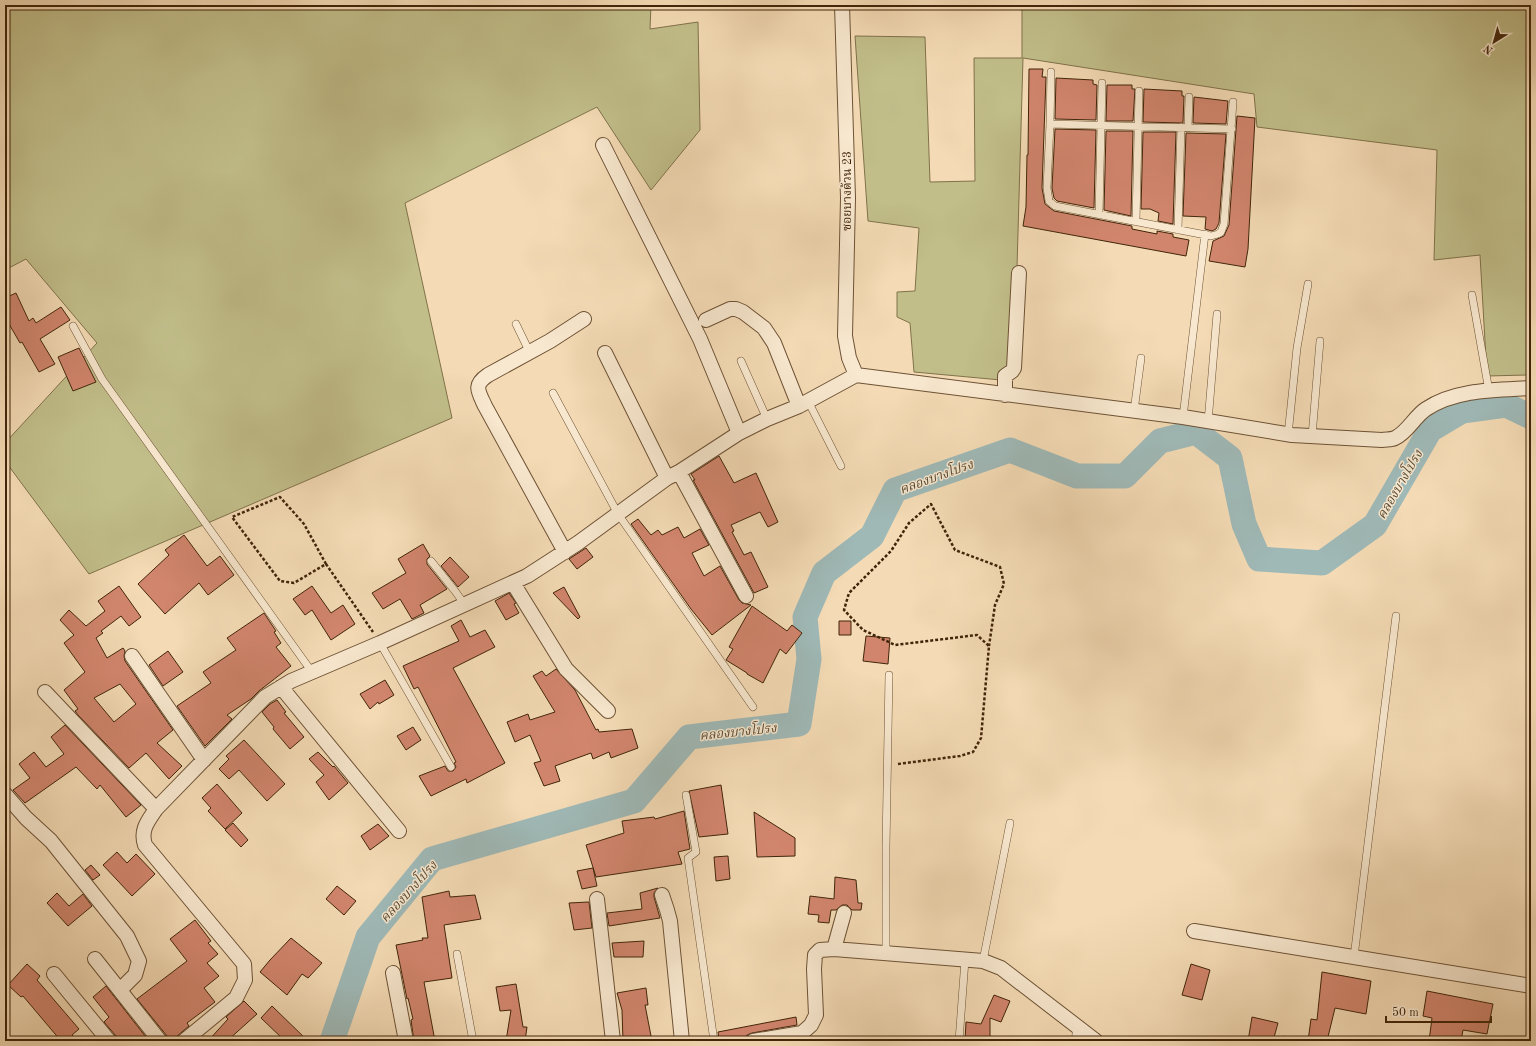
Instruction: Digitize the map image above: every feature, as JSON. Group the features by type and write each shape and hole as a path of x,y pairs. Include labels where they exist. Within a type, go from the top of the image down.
{"street":[{"name":"ซอยบางด้วน 23","path":"842,5 848,198 845,336 849,358 856,376"},
{"path":"603,145 700,339 739,433"},
{"path":"1005,395 1005,376 1014,368 1019,273"},
{"path":"706,320 730,309 736,309 743,312 764,328 774,343 804,404"},
{"path":"565,552 485,406 479,394 478,386 480,380 530,353 584,319"},
{"path":"605,353 673,475 746,596"},
{"path":"184,1041 236,998 245,980 244,964 145,845 142,837 145,826 156,809 265,697 291,680 380,643 527,576 565,552 673,475 739,433 804,404 856,376 1134,411 1288,435 1382,440 1394,439 1409,427 1425,409 1446,399 1489,391 1531,388"},
{"path":"513,583 566,669 608,711"},
{"path":"132,656 204,760"},
{"path":"281,687 399,832"},
{"path":"45,692 156,809"},
{"path":"5,794 26,818 51,841 127,936 139,961 135,975 120,990"},
{"path":"662,895 670,921 682,1041"},
{"path":"597,899 613,1041"},
{"path":"834,949 844,913"},
{"path":"1194,931 1531,986"},
{"path":"752,1041 778,1039 802,1034 811,1025 816,1015 814,969 815,955 820,950 834,949 983,961 1001,968 1096,1041"},
{"path":"95,959 160,1041"},
{"path":"393,973 406,1041"},
{"path":"54,974 108,1041"}],"lane":[{"path":"1051,72 1047,188 1049,201 1055,206 1212,236 1222,232 1224,224 1233,102"},
{"path":"1099,215 1102,82"},
{"path":"1136,221 1140,91"},
{"path":"1178,230 1184,127 1189,97"},
{"path":"1050,124 1232,129"},
{"path":"1183,418 1205,234"},
{"path":"1288,435 1297,348 1308,284"},
{"path":"1472,295 1489,391"},
{"path":"1208,422 1217,314"},
{"path":"516,324 530,353"},
{"path":"73,326 102,379 312,672"},
{"path":"1312,436 1320,341"},
{"path":"1134,411 1141,358"},
{"path":"741,361 768,419"},
{"path":"553,393 618,514 753,707"},
{"path":"804,404 841,466"},
{"path":"431,561 455,591 464,605"},
{"path":"1354,957 1396,616"},
{"path":"380,643 451,767"},
{"path":"886,954 889,675"},
{"path":"686,795 696,852 688,858 714,1041"},
{"path":"983,961 1010,823"},
{"path":"456,954 473,1041"},
{"path":"959,1041 965,960"},
{"path":"1075,1041 1077,1027"}],"path":[{"path":"326,564 294,583 280,581 232,517 280,497 304,524 326,564 380,643"},
{"path":"887,766 960,756 973,752 981,738 989,646 995,605 1004,584 1000,567 955,550 931,504 909,523 891,551 849,593 844,610 863,630 895,645 978,635 989,646"}],"shaded area":[{"path":"5,5 651,5 650,29 698,22 700,130 651,190 597,107 405,203 452,418 89,574 5,461 5,443 97,343 26,259 5,270"},
{"path":"1022,5 1531,5 1531,344 1527,375 1487,376 1480,255 1434,260 1437,150 1257,127 1254,94 1023,58 1014,372 1001,380 914,372 910,323 897,317 897,292 915,291 919,228 868,221 855,36 925,37 930,182 975,181 974,58 1022,58"}],"building":[{"path":"1029,69 1043,69 1042,77 1046,77 1042,188 1045,204 1054,211 1132,226 1132,229 1157,234 1157,231 1173,234 1173,237 1189,240 1186,256 1023,226 1026,207 1028,155"},
{"path":"1056,78 1093,80 1093,84 1097,85 1096,120 1055,119"},
{"path":"1107,85 1132,85 1132,89 1135,89 1133,121 1106,121"},
{"path":"1144,89 1182,91 1182,96 1184,96 1183,123 1143,122"},
{"path":"1194,97 1228,101 1226,124 1193,123"},
{"path":"1237,116 1255,118 1248,249 1245,267 1209,261 1213,241 1224,236 1229,225"},
{"path":"1055,129 1096,130 1094,208 1057,201 1054,198 1052,188"},
{"path":"1106,131 1133,131 1131,216 1104,210"},
{"path":"1143,132 1176,132 1173,224 1158,221 1159,213 1150,209 1141,209"},
{"path":"1186,133 1226,134 1219,223 1216,229 1212,231 1205,229 1206,217 1183,216"},
{"path":"16,293 29,321 33,318 36,323 61,307 70,320 40,339 55,364 39,372 22,342 20,343 5,317 5,298"},
{"path":"79,348 96,382 73,391 58,357"},
{"path":"719,456 734,483 756,473 778,522 768,527 760,512 731,525 734,531 732,532 744,555 751,552 768,587 754,593 691,474"},
{"path":"638,519 651,535 658,530 662,535 678,527 684,538 700,529 709,545 692,553 704,576 720,566 739,600 742,603 751,605 712,635 691,609 631,524"},
{"path":"184,535 207,566 220,556 234,575 208,595 199,583 165,614 138,584 169,555 165,550"},
{"path":"423,544 430,556 427,559 427,564 447,589 420,605 424,613 412,619 400,599 383,609 372,593 406,573 398,559"},
{"path":"586,548 593,557 577,569 569,559"},
{"path":"450,557 469,577 458,587 441,566"},
{"path":"119,586 141,617 129,626 121,616 101,631 103,633 96,638 107,658 123,648 125,651 125,661 173,730 157,743 182,766 169,779 146,753 129,768 78,715 75,711 78,709 64,690 85,672 64,643 74,635 60,620 69,610 86,626 105,611 98,601","holes":["120,684 136,704 114,722 94,698"]},
{"path":"312,586 331,613 343,605 355,624 331,640 312,610 305,615 293,599"},
{"path":"564,587 580,617 578,619 553,593"},
{"path":"509,593 516,603 514,604 519,613 506,620 495,601"},
{"path":"752,606 787,631 792,625 802,633 786,654 780,649 763,683 726,660 733,649 729,647"},
{"path":"264,613 276,631 274,632 281,643 276,647 291,666 251,699 227,715 232,719 205,746 177,706 211,683 203,672 236,650 227,638"},
{"path":"461,620 470,637 485,630 495,647 453,668 505,763 467,783 466,779 431,796 419,776 445,766 448,771 453,771 456,767 454,763 456,762 418,687 414,689 403,666 459,641 451,626"},
{"path":"839,621 851,621 851,635 839,635"},
{"path":"866,636 890,638 888,664 863,661"},
{"path":"168,651 183,672 163,686 149,665"},
{"path":"556,669 575,690 596,730 598,729 599,732 632,729 638,748 611,758 609,752 593,759 591,753 555,766 560,781 544,786 534,763 541,761 530,735 515,742 507,722 528,714 530,720 555,712 533,676 542,671 546,676"},
{"path":"385,680 394,695 379,704 378,702 370,709 360,694"},
{"path":"277,700 286,712 284,713 304,737 290,749 273,729 274,727 262,712 270,704"},
{"path":"65,725 141,805 126,817 100,785 97,789 76,767 25,803 13,790 30,778 19,764 34,752 46,767 64,754 51,737"},
{"path":"413,727 421,740 406,750 397,736"},
{"path":"244,740 285,784 267,801 239,770 229,779 219,769 229,759 226,756"},
{"path":"318,752 333,767 334,766 348,783 329,800 316,782 324,775 309,759"},
{"path":"217,784 242,813 225,829 208,811 211,808 202,798"},
{"path":"721,785 728,834 699,837 689,791"},
{"path":"684,811 690,849 678,852 682,864 596,877 586,845 624,833 622,821 654,817 655,819"},
{"path":"754,812 795,838 795,856 757,857"},
{"path":"233,823 248,840 241,847 225,830"},
{"path":"378,824 389,836 370,850 361,836"},
{"path":"117,852 127,863 136,854 155,874 132,896 103,865"},
{"path":"728,856 730,879 716,881 714,857"},
{"path":"91,865 100,875 93,880 85,870"},
{"path":"593,868 597,886 582,889 577,871"},
{"path":"835,877 856,880 858,903 862,903 861,910 852,910 847,905 842,905 836,910 831,910 829,923 818,922 819,915 808,914 810,896 834,899"},
{"path":"337,886 356,901 344,915 326,899"},
{"path":"658,888 654,893 654,897 660,918 609,926 607,913 642,909 640,893"},
{"path":"449,891 450,897 475,895 481,919 444,925 452,978 424,982 435,1041 414,1041 411,1020 413,1019 408,998 407,999 396,945 423,940 422,938 428,938 422,897"},
{"path":"57,893 69,906 83,894 92,906 68,926 47,903"},
{"path":"589,902 592,928 574,930 569,903"},
{"path":"195,920 211,941 208,943 218,954 207,963 219,976 204,988 215,1002 187,1023 189,1026 172,1041 168,1041 167,1036 137,999 187,961 170,939"},
{"path":"291,938 322,963 308,978 302,974 287,995 260,972"},
{"path":"644,941 643,957 614,957 612,943"},
{"path":"27,964 40,976 37,980 79,1029 72,1035 77,1041 61,1041 23,996 21,997 8,985"},
{"path":"1191,964 1210,970 1202,1000 1182,995"},
{"path":"1322,972 1371,981 1366,1014 1335,1008 1327,1041 1308,1041 1311,1019 1317,1020"},
{"path":"516,984 523,1027 527,1027 525,1041 506,1041 511,1010 500,1011 496,987"},
{"path":"106,986 149,1041 117,1041 116,1036 104,1022 109,1017 93,997"},
{"path":"646,988 648,1005 645,1005 652,1041 623,1041 622,1010 617,993"},
{"path":"1427,991 1493,1004 1487,1034 1463,1030 1461,1041 1429,1041 1432,1018 1423,1016"},
{"path":"994,995 1010,1001 1001,1022 990,1018 990,1041 965,1041 966,1022 981,1024"},
{"path":"244,1001 257,1014 227,1041 208,1041 228,1019 226,1017"},
{"path":"272,1006 308,1041 285,1041 261,1018"},
{"path":"796,1017 797,1025 752,1033 747,1035 745,1039 736,1041 719,1041 718,1032"},
{"path":"1252,1017 1278,1023 1273,1041 1248,1041"}],"waterway":[{"name":"คลองบางโปรง","path":"332,1041 368,937 432,859 634,801 689,737 799,724 809,659 805,617 824,573 872,536 895,490 1010,450 1077,476 1125,476 1160,441 1196,432 1230,458 1244,524 1259,559 1322,563 1375,525 1430,430 1462,411 1506,405 1531,417"}]}
